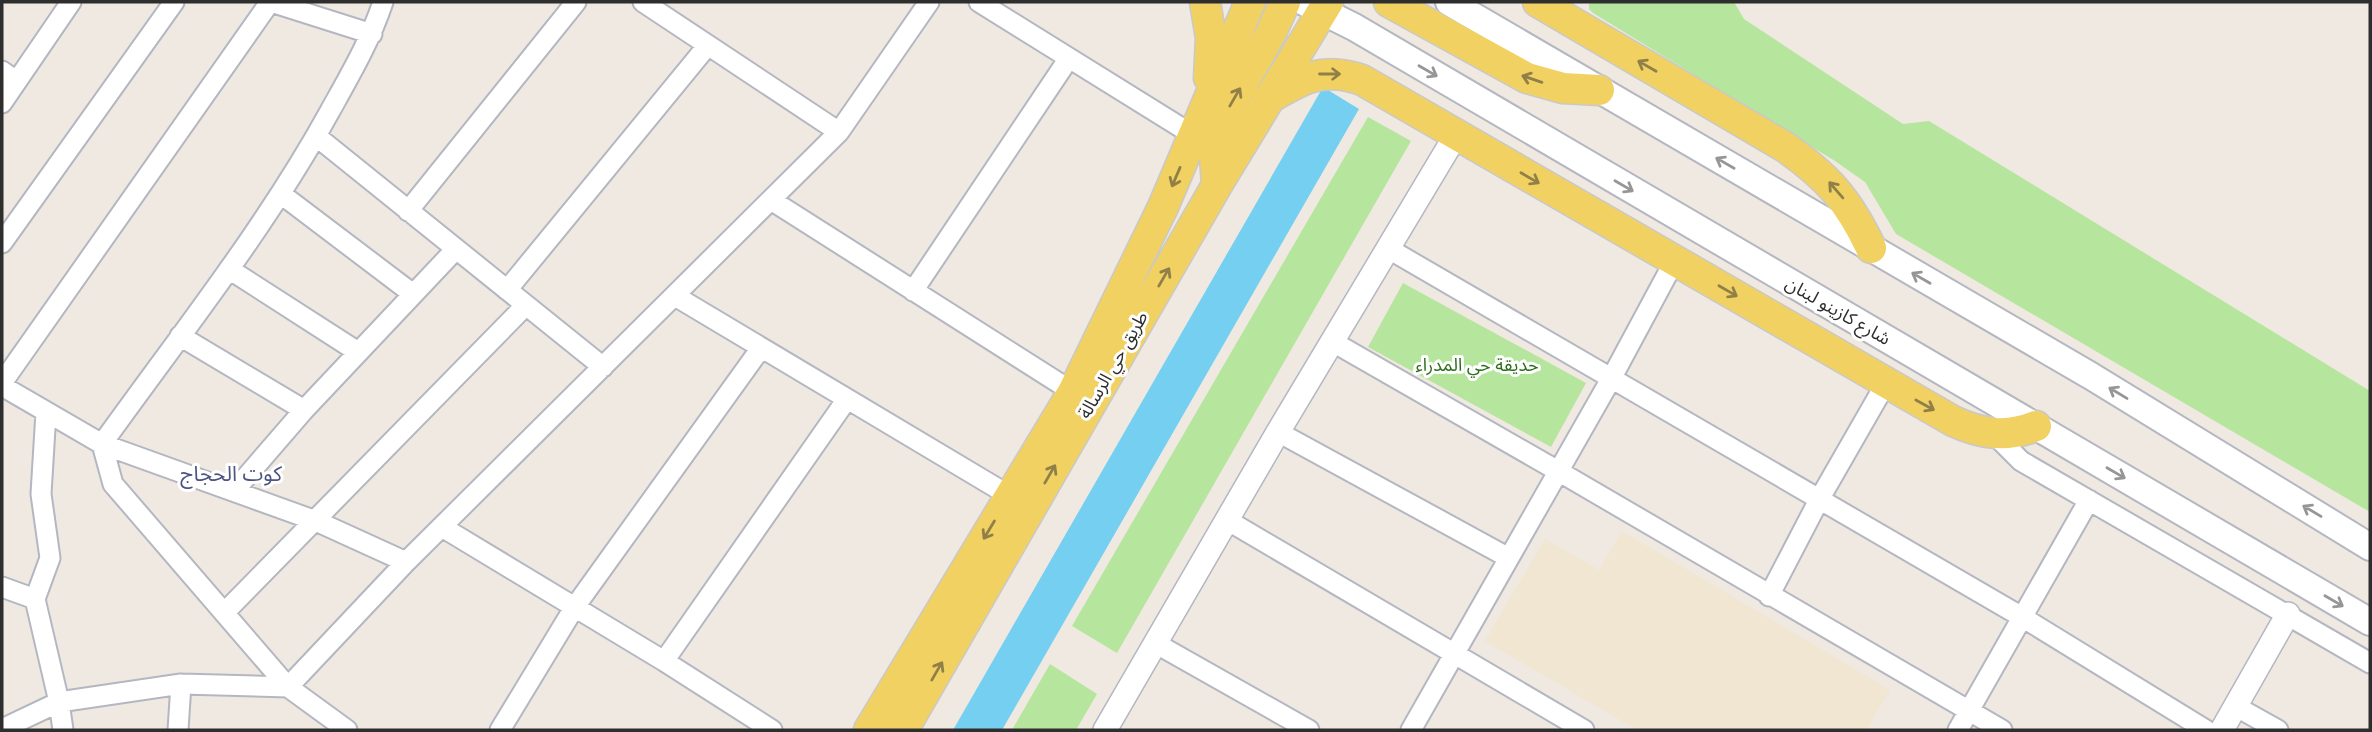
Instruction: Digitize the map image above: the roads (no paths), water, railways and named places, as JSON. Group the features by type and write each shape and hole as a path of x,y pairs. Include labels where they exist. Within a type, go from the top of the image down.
{"main road":[{"path":"1198,123 1211,37 1205,2"},
{"name":"طريق حي الرسالة","path":"869,730 1073,392 1163,207 1250,2"},
{"path":"1217,185 1215,156 1225,115 1271,33 1284,2"},
{"path":"1389,2 1527,78 1563,88 1599,90"},
{"path":"1449,2 2091,376 2370,547"},
{"name":"طريق حي الرسالة","path":"903,730 1268,99 1318,4"},
{"name":"شارع كازينو لبنان","path":"1318,4 2370,622"},
{"path":"1554,6 1813,166 1837,190 1856,218 1871,248"},
{"path":"1268,99 1306,78 1317,75 1340,74 1372,86 1963,426 1994,434 2015,433 2036,426"}],"street":[{"path":"2,103 9,76 71,2"},
{"path":"2,243 174,2"},
{"path":"372,34 270,2 2,384 103,444 316,521 406,562"},
{"path":"346,730 288,687 113,484 103,444 281,194 372,34 383,2"},
{"path":"408,211 576,2"},
{"path":"643,2 839,132"},
{"path":"7,728 59,702 181,684 288,687 406,562 839,132 929,2"},
{"path":"979,2 1069,58 1198,123"},
{"path":"507,290 708,45"},
{"path":"913,290 1069,58"},
{"path":"1105,730 1278,432 1456,135"},
{"path":"316,136 603,367"},
{"path":"281,194 413,294"},
{"path":"771,200 1073,392"},
{"path":"234,491 304,410 456,248"},
{"path":"1389,249 1820,498 2206,730"},
{"path":"1410,730 1611,379 1675,260"},
{"path":"229,269 358,352"},
{"path":"675,296 1010,496"},
{"path":"224,613 526,305"},
{"path":"180,336 304,410"},
{"path":"1333,342 2001,730"},
{"path":"500,730 574,608 761,348"},
{"path":"1769,596 1820,498 1886,383"},
{"path":"664,661 847,399"},
{"path":"46,412 41,494 50,558 35,599 63,730"},
{"path":"1278,432 1509,558"},
{"path":"1994,434 2021,461 2370,663"},
{"path":"1958,730 2089,500"},
{"path":"1227,520 1584,730"},
{"path":"443,527 772,730"},
{"path":"2,587 35,599"},
{"path":"2222,730 2288,614"},
{"path":"1155,643 1309,730"},
{"path":"178,730 181,684"},
{"path":"2235,706 2278,730"}],"water":[{"path":"1323,87 1359,109 1002,730 953,730"}],"district":[{"name":"كوت الحجاج","path":"231,474"}],"park label":[{"name":"حديقة حي المدراء","path":"1477,365"}]}
